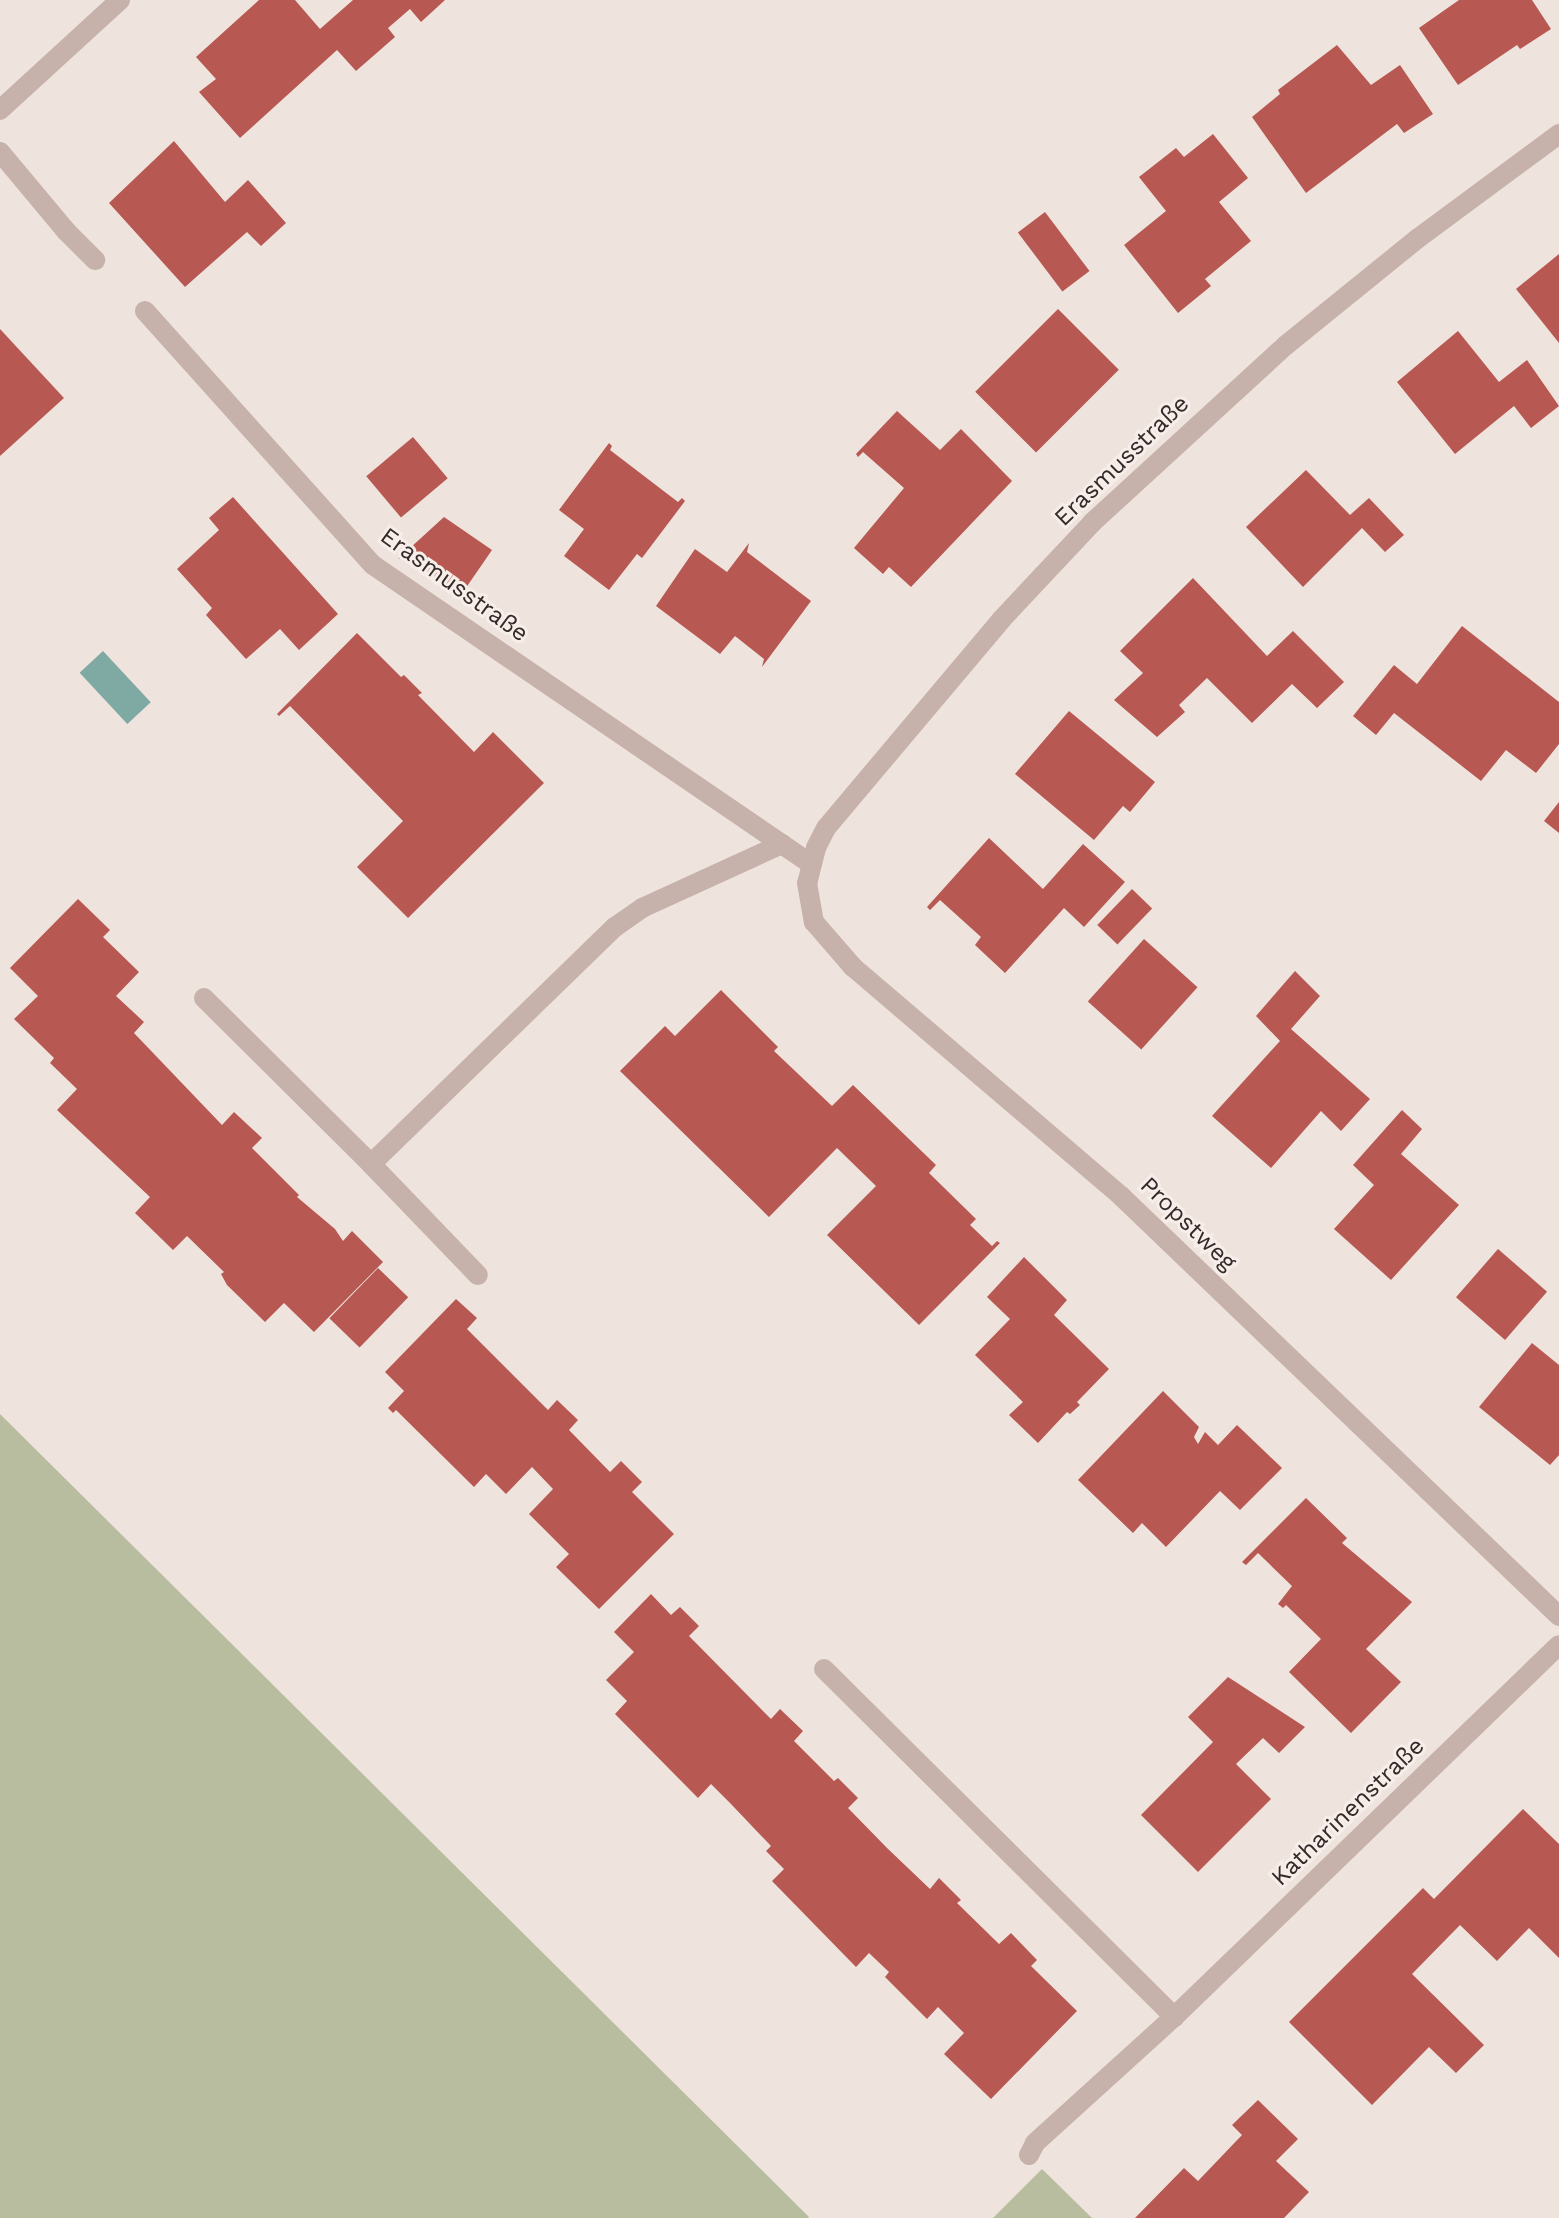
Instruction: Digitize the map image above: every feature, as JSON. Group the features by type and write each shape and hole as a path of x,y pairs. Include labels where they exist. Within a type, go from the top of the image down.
{"street":[{"path":"0,110 120,0"},
{"name":"Erasmusstraße","path":"145,311 373,565 811,864 826,828 1002,619 1092,523 1286,345 1417,239 1559,134"},
{"path":"0,152 67,232 95,260"},
{"path":"371,1164 615,927 642,908 782,844"},
{"name":"Propstweg","path":"811,864 807,883 814,922 853,967 1121,1196 1559,1616"},
{"path":"204,998 478,1275"},
{"name":"Katharinenstraße","path":"1029,2155 1035,2143 1174,2017 1559,1645"},
{"path":"824,1669 1174,2017"}],"green space":[{"path":"0,1414 809,2217 0,2218"},
{"path":"1042,2169 1092,2218 993,2218"}],"water":[{"path":"103,651 151,702 127,724 80,673"}],"building":[{"path":"259,0 295,0 320,29 353,0 445,0 421,22 410,9 388,28 395,37 356,71 337,50 240,138 199,92 216,79 196,57"},
{"path":"1459,0 1532,0 1551,29 1520,49 1517,45 1458,85 1419,28"},
{"path":"1337,45 1371,85 1400,65 1433,114 1404,133 1397,124 1306,193 1252,117 1280,94 1278,90"},
{"path":"1213,134 1248,178 1219,202 1251,241 1205,279 1211,286 1178,313 1124,245 1166,211 1139,177 1176,148 1184,157"},
{"path":"174,141 225,202 248,180 286,223 261,246 247,232 185,287 109,203"},
{"path":"1045,212 1090,271 1062,292 1018,232"},
{"path":"1559,254 1559,343 1516,289"},
{"path":"1058,309 1119,370 1036,453 975,392"},
{"path":"0,329 64,398 0,456"},
{"path":"1458,331 1499,382 1527,360 1559,406 1531,428 1514,406 1455,454 1397,382"},
{"path":"897,411 940,450 961,429 1012,481 911,587 889,567 883,574 854,548 904,488 863,452 858,457 856,454"},
{"path":"413,437 448,478 401,518 366,476"},
{"path":"609,443 612,446 610,450 678,502 682,498 685,501 642,558 637,554 609,590 564,556 584,529 559,510"},
{"path":"1306,470 1350,515 1369,498 1404,535 1385,552 1362,528 1303,587 1246,527"},
{"path":"233,497 338,614 299,650 280,629 246,659 206,615 212,608 177,569 219,530 209,518"},
{"path":"444,517 492,550 461,595 405,556 398,559"},
{"path":"749,543 747,552 811,601 762,667 764,659 735,636 720,654 656,606 695,549 727,572"},
{"path":"1193,578 1267,656 1293,631 1344,682 1317,708 1292,684 1252,723 1207,678 1179,705 1185,712 1157,737 1114,700 1143,673 1120,651"},
{"path":"1462,626 1559,702 1559,744 1536,773 1506,750 1481,781 1394,713 1376,735 1353,716 1394,665 1417,684"},
{"path":"357,633 401,677 404,675 422,693 418,695 474,752 493,732 544,783 408,918 357,867 403,821 290,706 279,716 277,714"},
{"path":"1069,711 1155,782 1130,812 1123,806 1094,840 1015,774"},
{"path":"1559,802 1559,833 1544,821"},
{"path":"989,838 1043,889 1083,844 1125,882 1084,927 1064,908 1005,973 975,945 981,937 940,900 930,910 927,907"},
{"path":"1132,889 1152,908 1117,944 1097,925"},
{"path":"78,899 110,930 103,937 139,972 116,996 144,1022 134,1033 222,1125 234,1112 262,1138 252,1148 299,1195 297,1197 335,1229 343,1241 352,1231 383,1262 314,1332 284,1303 265,1322 227,1285 221,1274 224,1272 187,1236 173,1250 135,1213 150,1197 57,1110 77,1089 50,1063 54,1058 14,1019 38,996 10,968"},
{"path":"1144,939 1198,987 1141,1050 1088,1001"},
{"path":"1295,971 1320,996 1291,1029 1370,1099 1341,1131 1321,1111 1271,1168 1212,1116 1280,1041 1256,1016"},
{"path":"721,990 778,1047 774,1051 832,1106 853,1085 936,1165 929,1173 976,1219 970,1225 992,1246 997,1241 1000,1243 919,1325 827,1235 876,1186 837,1148 769,1217 620,1071 665,1026 675,1036"},
{"path":"1402,1110 1422,1129 1401,1154 1459,1205 1391,1280 1334,1229 1374,1185 1353,1165"},
{"path":"1498,1249 1547,1292 1505,1340 1456,1297"},
{"path":"1024,1257 1067,1300 1054,1315 1109,1369 1077,1402 1080,1405 1070,1414 1067,1412 1038,1443 1009,1415 1023,1402 975,1355 1010,1319 987,1297"},
{"path":"378,1268 408,1297 360,1348 329,1318"},
{"path":"456,1299 477,1318 467,1329 548,1410 557,1400 578,1420 569,1430 610,1472 621,1461 642,1482 632,1492 674,1534 599,1609 556,1567 569,1554 529,1514 553,1489 532,1467 506,1494 486,1474 474,1487 396,1410 393,1413 388,1408 404,1391 385,1372"},
{"path":"1532,1343 1559,1365 1559,1455 1550,1465 1479,1407"},
{"path":"1163,1391 1199,1427 1194,1437 1198,1444 1205,1432 1218,1445 1237,1425 1282,1468 1240,1510 1220,1491 1166,1547 1142,1523 1133,1533 1078,1480"},
{"path":"1306,1498 1347,1538 1342,1543 1412,1602 1366,1649 1401,1682 1351,1733 1289,1672 1321,1639 1286,1605 1283,1608 1278,1604 1292,1586 1258,1553 1246,1565 1242,1562"},
{"path":"651,1594 671,1615 680,1607 699,1626 689,1636 771,1719 780,1709 803,1731 794,1741 834,1781 838,1778 858,1798 848,1808 887,1848 930,1889 939,1878 961,1900 957,1903 999,1944 1011,1933 1037,1960 1031,1966 1077,2011 991,2099 944,2054 964,2033 938,2007 927,2019 885,1977 889,1972 869,1953 856,1967 772,1881 784,1869 766,1851 771,1846 731,1804 711,1784 698,1798 615,1714 627,1701 606,1680 634,1652 614,1632"},
{"path":"1228,1677 1305,1727 1279,1753 1263,1738 1236,1764 1271,1799 1198,1872 1141,1815 1213,1742 1188,1717"},
{"path":"1523,1809 1559,1844 1559,1958 1529,1928 1497,1961 1460,1925 1412,1974 1484,2045 1456,2073 1429,2047 1372,2105 1289,2022 1423,1888 1434,1899"},
{"path":"1258,2100 1298,2139 1276,2161 1309,2192 1284,2218 1135,2218 1184,2168 1198,2181 1242,2135 1232,2125"}]}
